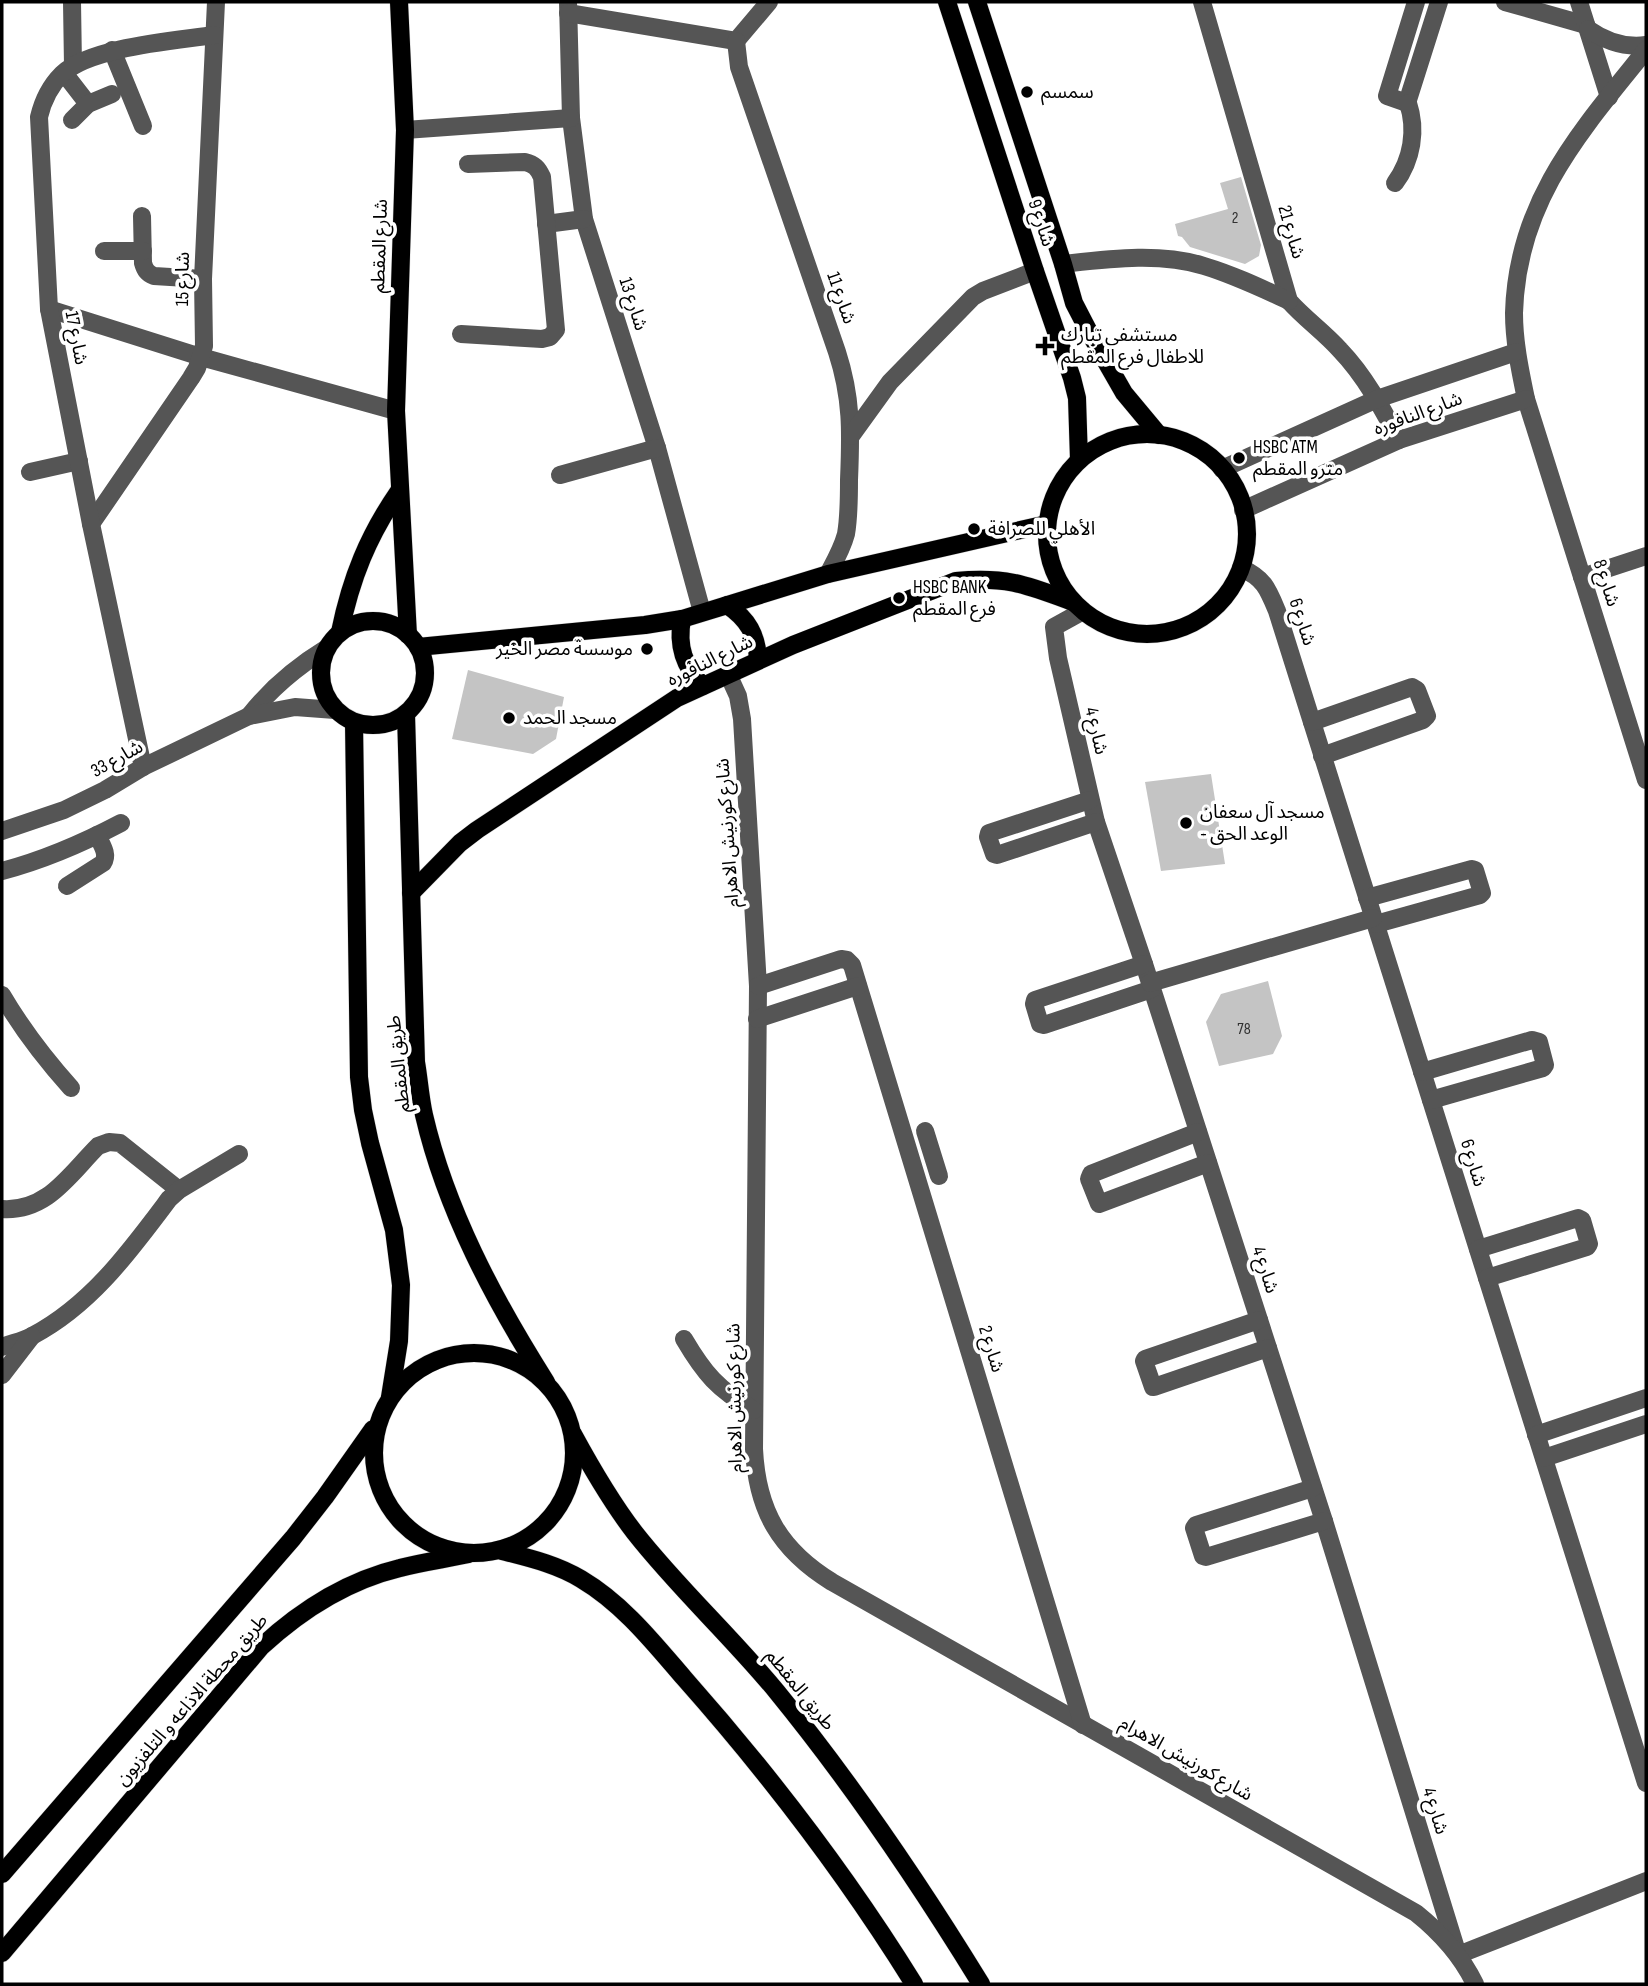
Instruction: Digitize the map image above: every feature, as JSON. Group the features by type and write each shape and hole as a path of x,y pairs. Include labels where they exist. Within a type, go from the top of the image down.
{"main road":[{"name":"شارع المقطم","path":"399,2 405,130 396,411 399,491 413,641"},
{"name":"شارع 9","path":"947,2 1077,398 1079,460"},
{"name":"شارع 9","path":"977,2 1074,303 1124,393 1158,435"},
{"path":"1158,435 1173,438 1200,450 1222,469 1238,495 1243,510 1247,529 1246,549 1233,586 1207,614 1173,631 1135,634 1098,622 1078,606 1059,581 1049,558 1047,524 1057,489 1079,460 1093,449 1125,436 1158,435"},
{"path":"341,632 352,582 361,558 378,523 399,491"},
{"path":"413,641 645,625 682,619 828,574 1047,524"},
{"name":"شارع النافوره","path":"411,893 460,843 485,823 677,698 758,660 956,581 1003,580 1026,584 1078,606"},
{"path":"727,605 747,622 754,634 758,660"},
{"path":"682,619 682,655 694,677 703,686"},
{"path":"380,621 400,628 413,641 425,667 426,677 420,698 406,714 397,720 375,726 354,722 328,701 321,680 321,669 327,648 341,632 359,622 380,621"},
{"name":"طريق المقطم","path":"406,714 416,1062 424,1115 439,1166 475,1255 497,1299 546,1382"},
{"name":"طريق المقطم","path":"354,722 359,1077 370,1143 394,1230 401,1286 399,1341 390,1397"},
{"path":"464,1353 494,1355 522,1365 546,1382 563,1406 573,1434 574,1464 566,1493 551,1519 529,1538 502,1551 469,1554 431,1544 419,1538 399,1521 384,1500 375,1475 373,1449 377,1423 390,1397 410,1375 435,1360 464,1353"},
{"name":"طريق محطة الاذاعه و التلفزيون","path":"2,1874 293,1538 377,1423"},
{"name":"طريق المقطم","path":"573,1434 600,1483 636,1535 776,1691 831,1763 928,1900 981,1984"},
{"path":"502,1551 556,1566 599,1591 630,1617 735,1735 865,1911 914,1984"},
{"name":"طريق محطة الاذاعه و التلفزيون","path":"2,1953 261,1647 281,1628 328,1596 354,1584 400,1568 469,1554"}],"street":[{"path":"72,2 68,69 88,104"},
{"name":"شارع 15","path":"91,524 197,368 201,357 216,2"},
{"path":"568,8 736,41 769,2"},
{"name":"شارع 21","path":"1202,2 1289,302"},
{"path":"1408,103 1387,96 1416,2"},
{"path":"1395,183 1407,164 1410,153 1413,124 1408,103 1439,2"},
{"path":"1505,2 1530,5 1587,27 1611,42 1646,48 1573,142 1553,174 1524,241 1517,277 1514,315 1516,352 1526,398"},
{"path":"1579,2 1609,97"},
{"name":"شارع 13","path":"568,8 571,118 584,219 657,448 702,612"},
{"path":"68,69 112,50 214,35"},
{"name":"شارع 11","path":"736,41 738,67 844,372 851,436 849,514 839,555 828,574"},
{"path":"112,50 143,125"},
{"name":"شارع 17","path":"68,69 52,85 43,100 39,117 49,309 143,767"},
{"path":"72,120 88,104 112,94"},
{"path":"405,130 571,118"},
{"path":"461,334 542,339 551,337 556,330 542,177 539,169 525,162 468,164"},
{"path":"142,216 144,269 148,274 203,279"},
{"path":"546,224 584,219"},
{"path":"104,251 143,251"},
{"path":"1063,264 1152,258 1202,265 1248,282 1289,302 1303,317 1325,333 1342,352 1377,399 1399,440"},
{"path":"851,436 890,382 973,297 1035,271"},
{"path":"49,309 201,357 396,411"},
{"name":"شارع النافوره","path":"1222,469 1377,399 1516,352"},
{"name":"شارع النافوره","path":"1243,510 1399,440 1526,398"},
{"name":"شارع 8","path":"1526,398 1646,780"},
{"path":"560,475 657,448"},
{"path":"30,472 79,461"},
{"path":"1582,577 1646,556"},
{"name":"شارع 6","path":"1241,568 1262,580 1270,593 1646,1783"},
{"name":"شارع 4","path":"1078,606 1054,627 1058,658 1096,822 1324,1521 1458,1955"},
{"name":"شارع 33","path":"248,716 285,677 327,648"},
{"name":"شارع كورنيش الاهرام","path":"728,674 738,696 742,719 758,986 755,1472 768,1517 780,1537 812,1570 1416,1913 1438,1932 1458,1955 1475,1984"},
{"path":"1312,722 1412,687 1417,690 1427,716 1423,720 1322,756"},
{"name":"شارع 33","path":"2,831 65,810 143,767 248,716 295,707 335,709"},
{"path":"1090,800 989,834 988,837 994,854 997,855 1096,822"},
{"path":"2,871 42,859 121,823"},
{"path":"67,886 103,863 106,858 97,835"},
{"path":"1144,964 1035,1000 1040,1024 1044,1025 1151,986 1374,921 1482,893 1475,870 1472,869 1367,898"},
{"name":"شارع 2","path":"758,986 841,959 852,965 1083,1725"},
{"path":"757,1019 858,986"},
{"path":"2,995 27,1035 71,1088"},
{"path":"1422,1072 1532,1040 1539,1042 1544,1068 1431,1100"},
{"path":"925,1131 939,1176"},
{"path":"1198,1132 1091,1174 1088,1179 1097,1202 1101,1203 1208,1163"},
{"path":"2,1209 24,1208 46,1198 98,1146 109,1142 120,1143 179,1190"},
{"path":"911,1159 932,1153"},
{"path":"2,1347 32,1336 78,1305 113,1272 169,1199 179,1190 239,1154"},
{"path":"1478,1249 1577,1218 1582,1220 1586,1232 1589,1244 1587,1247 1487,1278"},
{"path":"1259,1320 1144,1361 1153,1387 1268,1348"},
{"path":"2,1375 32,1336"},
{"path":"684,1339 696,1360 712,1379 730,1396 754,1410"},
{"path":"1536,1434 1646,1398"},
{"path":"1544,1458 1646,1424"},
{"path":"1313,1488 1196,1525 1194,1528 1203,1556 1324,1521"},
{"path":"1458,1955 1646,1881"}],"building":[{"path":"1241,177 1261,245 1259,256 1245,264 1190,247 1178,236 1175,224 1228,209 1220,183"},
{"name":"مسجد الحمد","path":"468,670 564,697 556,739 533,754 452,739"},
{"name":"مسجد آل سعفان - الوعد الحق","path":"1211,774 1225,864 1161,871 1145,782"},
{"path":"1268,981 1282,1036 1273,1054 1219,1066 1206,1022 1221,994"}],"place":[{"name":"سمسم","path":"1027,92"},
{"name":"مستشفى تبارك للاطفال فرع المقطم","path":"1045,346"},
{"name":"HSBC ATM مترو المقطم","path":"1239,458"},
{"name":"الأهلي للصرافة","path":"974,529"},
{"name":"HSBC BANK فرع المقطم","path":"899,598"},
{"name":"موسسة مصر الخير","path":"647,649"},
{"name":"مسجد الحمد","path":"509,718"},
{"name":"مسجد آل سعفان - الوعد الحق","path":"1186,823"}]}
